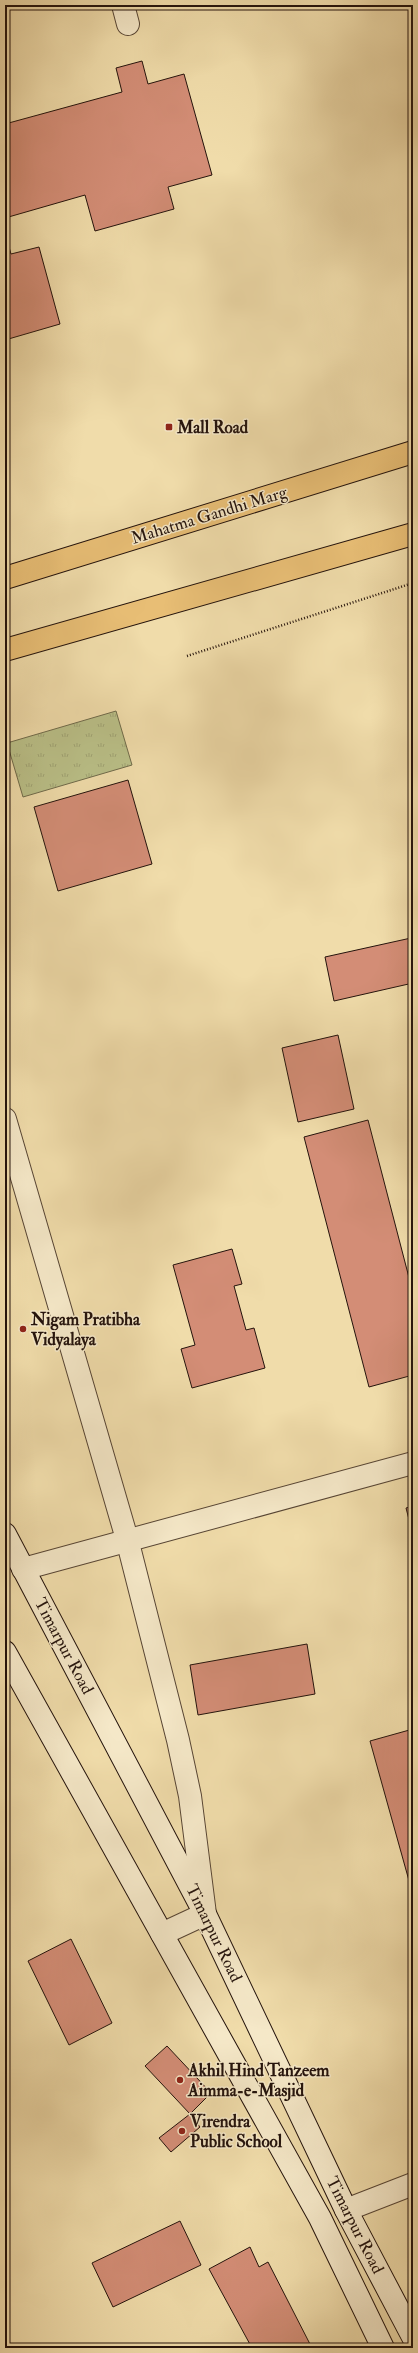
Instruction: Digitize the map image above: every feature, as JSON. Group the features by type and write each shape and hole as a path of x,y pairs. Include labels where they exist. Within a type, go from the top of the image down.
{"main road":[{"name":"Mahatma Gandhi Marg","path":"5,578 413,452"},
{"path":"5,650 413,534"}],"street":[{"path":"5,1119 127,1539 178,1740 190,1796 205,1914 162,1934"},
{"path":"23,1569 127,1539 413,1464"},
{"name":"Timarpur Road","path":"5,1534 205,1914 346,2210 413,2337"},
{"name":"Timarpur Road","path":"5,1652 320,2218 383,2348"},
{"path":"320,2218 346,2210 413,2184"}],"path":[{"path":"187,656 413,583"}],"green space":[{"path":"116,711 132,765 23,797 7,743"}],"building":[{"path":"142,61 148,84 184,74 212,175 168,187 174,209 95,231 85,195 5,218 5,124 122,92 116,68"},
{"path":"5,233 11,254 39,247 60,324 5,340"},
{"path":"128,780 152,864 58,891 34,807"},
{"path":"411,938 413,983 334,1001 325,957"},
{"path":"338,1035 354,1109 298,1122 282,1048"},
{"path":"368,1120 413,1293 413,1375 369,1387 304,1137"},
{"path":"232,1249 242,1284 234,1286 246,1330 254,1328 265,1368 192,1388 181,1349 195,1345 173,1265"},
{"path":"413,1506 413,1535 406,1508"},
{"path":"307,1644 315,1694 198,1715 190,1665"},
{"path":"413,1729 413,1895 370,1741"},
{"path":"71,1939 112,2023 69,2045 28,1961"},
{"path":"167,2046 211,2093 190,2114 145,2066"},
{"path":"190,2114 200,2127 171,2152 159,2138"},
{"path":"180,2221 201,2265 113,2307 92,2263"},
{"path":"250,2247 259,2267 268,2262 312,2348 252,2348 209,2269"}],"place":[{"name":"Mall Road","path":"169,427"},
{"name":"Nigam Pratibha Vidyalaya","path":"23,1329"},
{"name":"Akhil Hind Tanzeem Aimma-e-Masjid","path":"180,2080"},
{"name":"Virendra Public School","path":"182,2131"}]}
